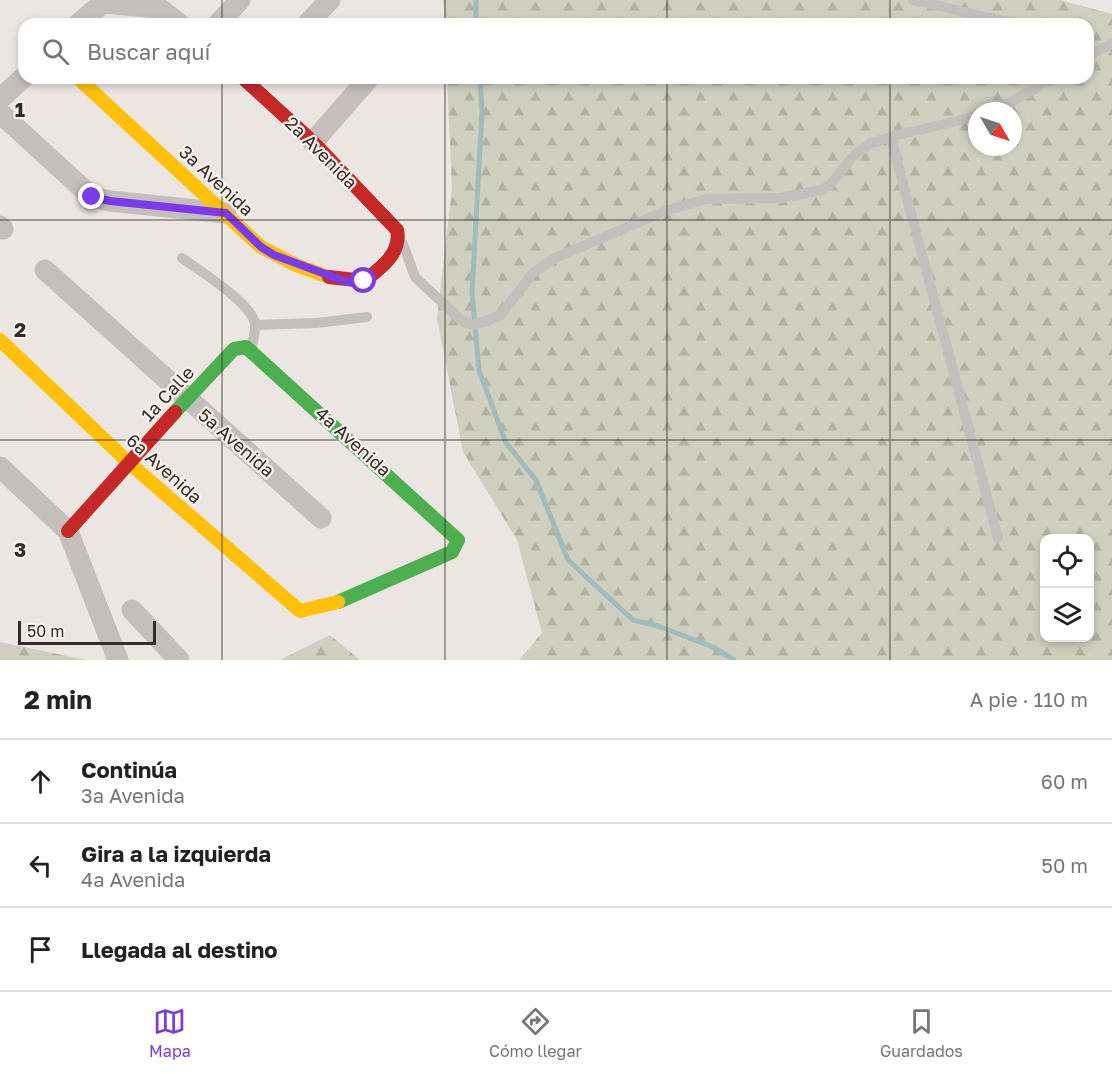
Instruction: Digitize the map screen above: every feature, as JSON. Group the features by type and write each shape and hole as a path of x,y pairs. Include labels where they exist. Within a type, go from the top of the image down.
{"street":[{"path":"224,18 240,0"},
{"path":"313,18 330,0"},
{"path":"84,18 101,1 159,8 172,18"},
{"path":"0,99 18,82"},
{"name":"3a Avenida","path":"85,84 261,247 274,255 347,282 364,281 397,248 398,233"},
{"name":"2a Avenida","path":"254,84 313,142 398,233"},
{"path":"313,142 364,84"},
{"path":"0,113 92,197 110,201 226,213"},
{"name":"5a Avenida","path":"45,270 321,518"},
{"name":"6a Avenida","path":"0,340 128,462 293,607 305,612 313,610"},
{"name":"1a Calle","path":"68,531 128,462 234,350 246,347 251,350"},
{"name":"4a Avenida","path":"251,350 458,540 452,552 380,584 313,610"},
{"path":"0,467 68,531 118,660"},
{"path":"132,610 179,660"}],"lane":[{"path":"913,0 990,18"},
{"path":"1094,53 1112,44"},
{"path":"1010,102 1040,84"},
{"path":"398,233 415,277 462,321 473,325 500,316 533,273 555,258 665,211 706,199 781,198 822,190 830,184 853,156 871,143 968,118"},
{"path":"894,136 895,155 998,538"},
{"path":"182,258 236,300 251,315 255,326 251,350"},
{"path":"255,326 316,323 367,316"}],"green space":[{"path":"443,0 1060,0 1112,14 1112,660 519,660 542,633 517,540 463,452 437,318 452,189 447,84 1094,84 1094,18 444,18"},
{"path":"330,635 360,660 280,660"},
{"path":"0,642 86,660 0,660"}],"waterway":[{"path":"476,0 476,18"},
{"path":"480,84 482,111 472,293 479,370 506,443 536,480 568,560 633,620 658,626 713,647 734,660"}],"traffic: fast":[{"path":"175,412 234,349 246,347 458,540 452,552 338,602"}],"traffic: slow":[{"path":"84,84 261,247 296,265 329,277"},
{"path":"0,340 128,462 300,611 338,602"}],"traffic: jam":[{"path":"250,84 313,142 397,230 398,238 393,253 383,266 364,281 329,277"},
{"path":"68,531 175,412"}],"route":[{"path":"92,197 110,201 226,213 261,247 274,255 347,282 364,281"}]}
